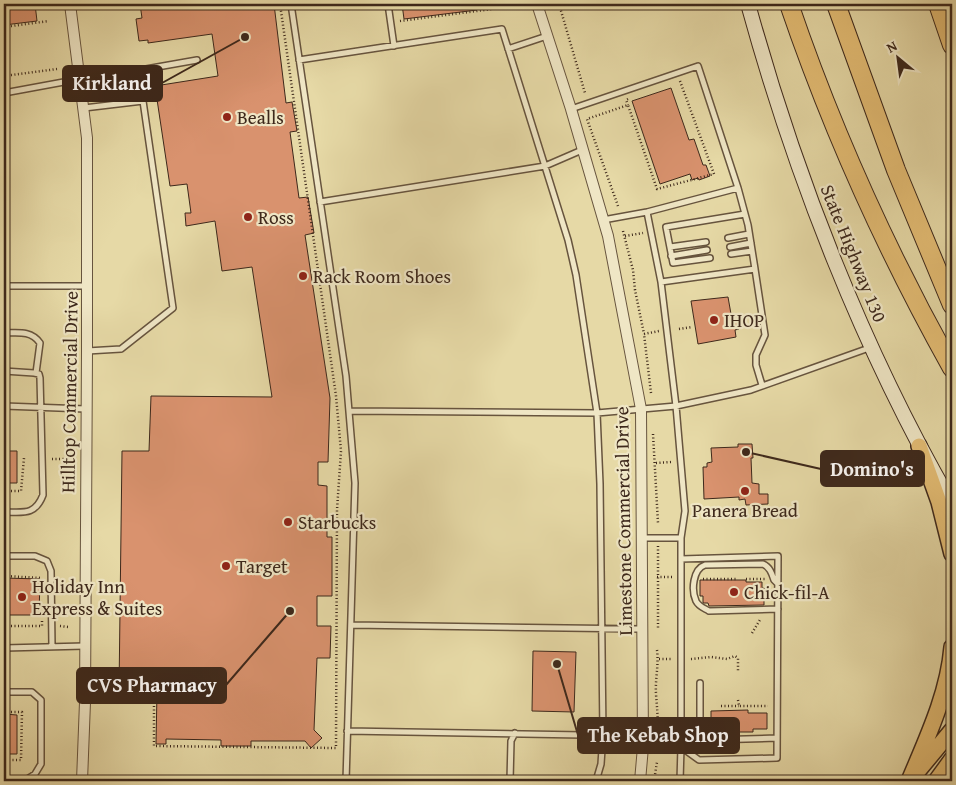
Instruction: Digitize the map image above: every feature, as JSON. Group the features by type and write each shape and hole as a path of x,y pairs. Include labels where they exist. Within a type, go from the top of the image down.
{"highway":[{"path":"789,4 827,108 855,176 904,278 952,368"},
{"path":"836,4 896,170 952,305"},
{"path":"938,4 952,45"}],"main road":[{"name":"State Highway 130","path":"748,4 795,154 827,241 872,347 919,446 952,504"},
{"path":"919,446 939,502 952,554"},
{"path":"910,781 939,708 952,647"},
{"path":"910,781 952,730"},
{"path":"936,781 952,759"}],"street":[{"name":"Hilltop Commercial Drive","path":"70,4 87,138 88,286 82,781"},
{"name":"Limestone Commercial Drive","path":"537,4 608,236 640,409 643,736 640,781"}],"lane":[{"path":"291,4 346,376 356,483 346,781"},
{"path":"388,4 394,46"},
{"path":"299,60 502,29 568,240 576,274 597,412 600,484 603,734 601,764 596,781"},
{"path":"508,49 547,36"},
{"path":"129,72 197,60"},
{"path":"570,109 698,66 738,188 751,243 765,335 756,355 756,365 762,385"},
{"path":"4,93 80,79"},
{"path":"84,108 143,101 173,308 121,349 87,351"},
{"path":"320,202 545,166 582,150"},
{"path":"603,220 647,212 738,188"},
{"path":"647,212 661,282 676,406 684,511 681,538 680,781"},
{"path":"710,258 673,263 666,227 745,214"},
{"path":"728,238 749,234"},
{"path":"670,247 706,242"},
{"path":"730,247 751,243"},
{"path":"671,256 707,250"},
{"path":"731,254 752,251"},
{"path":"661,282 755,269"},
{"path":"4,286 88,286"},
{"path":"4,333 25,333 37,338 40,343 36,373 40,378 43,495 34,510 4,512"},
{"path":"349,411 597,412 676,406 751,390 872,347"},
{"path":"4,372 36,373"},
{"path":"4,406 87,409"},
{"path":"641,538 681,538"},
{"path":"4,556 36,556 47,561 51,571 52,647"},
{"path":"643,748 681,747 699,760 777,758 778,556 681,559"},
{"path":"778,584 774,580 772,572 763,564 705,565 696,571 694,582 696,600 701,607 709,611 778,609"},
{"path":"351,625 642,629"},
{"path":"4,648 85,646"},
{"path":"700,683 700,728 703,736 710,740 777,738"},
{"path":"4,692 32,692 42,700 42,727 41,764 35,774 24,781 4,781"},
{"path":"348,731 643,736"},
{"path":"510,781 511,741 515,733"}],"path":[{"path":"154,706 154,746 336,748 337,510 341,451 333,370 280,4"},
{"path":"400,21 515,6 514,4"},
{"path":"559,4 585,93"},
{"path":"4,27 49,21"},
{"path":"4,76 57,69"},
{"path":"635,96 626,100 657,188 714,174 681,80 672,83"},
{"path":"618,206 587,119 628,104"},
{"path":"623,231 633,270 644,334 651,394"},
{"path":"625,236 644,232"},
{"path":"679,328 692,327"},
{"path":"644,334 660,331"},
{"path":"653,431 658,523"},
{"path":"4,491 21,491 24,458"},
{"path":"52,459 73,459"},
{"path":"656,463 672,462"},
{"path":"658,546 658,630"},
{"path":"4,576 42,576 42,586"},
{"path":"723,579 737,579"},
{"path":"746,579 767,579"},
{"path":"4,626 42,626 42,616"},
{"path":"60,626 69,627"},
{"path":"658,650 656,694 658,702 658,731"},
{"path":"691,659 712,657 727,660 735,656 738,658 738,672"},
{"path":"658,659 675,659"},
{"path":"738,700 739,706"},
{"path":"721,706 768,706"},
{"path":"4,712 22,712 21,760 4,760"},
{"path":"654,781 657,762"}],"building":[{"path":"4,4 35,4 37,21 4,25"},
{"path":"140,4 274,4 286,103 292,102 297,131 290,132 299,198 308,197 314,233 305,235 330,398 328,462 318,462 318,485 327,486 327,537 332,537 332,596 317,596 317,626 331,626 330,658 317,658 314,730 322,738 311,748 305,741 251,741 251,746 221,746 221,740 166,739 166,744 156,744 157,691 119,691 122,451 149,451 151,396 272,397 252,267 222,271 215,221 186,226 185,213 191,213 187,184 170,186 155,86 218,76 212,34 148,43 148,40 139,41 136,19 142,18"},
{"path":"402,4 477,4 477,10 404,19"},
{"path":"671,88 689,140 694,139 703,165 706,165 710,176 699,180 698,178 692,180 690,174 660,184 632,101"},
{"name":"IHOP","path":"728,297 731,314 733,314 734,321 737,320 739,329 735,330 736,337 698,344 691,301"},
{"path":"738,444 752,444 752,483 759,484 759,494 768,494 768,504 746,505 745,499 739,500 739,497 704,499 703,467 707,467 707,463 712,462 711,448 738,447"},
{"path":"4,451 17,451 17,483 4,483"},
{"name":"Holiday Inn Express & Suites","path":"4,578 40,579 39,615 4,615"},
{"name":"Chick-fil-A","path":"700,580 762,582 762,588 768,589 768,598 764,598 764,605 709,606 708,603 703,603 703,596 700,596"},
{"path":"533,651 576,652 574,712 532,711"},
{"path":"748,710 748,713 767,713 767,729 753,729 753,732 718,732 718,720 711,720 711,711"},
{"path":"4,714 17,715 17,754 4,754"}],"place":[{"name":"Kirkland","path":"245,37"},
{"name":"Bealls","path":"227,117"},
{"name":"Ross","path":"248,217"},
{"name":"Rack Room Shoes","path":"303,276"},
{"name":"IHOP","path":"714,320"},
{"name":"Domino's","path":"746,452"},
{"name":"Panera Bread","path":"745,491"},
{"name":"Starbucks","path":"288,522"},
{"name":"Target","path":"226,566"},
{"name":"Chick-fil-A","path":"734,592"},
{"name":"Holiday Inn Express & Suites","path":"22,597"},
{"name":"CVS Pharmacy","path":"290,611"},
{"name":"The Kebab Shop","path":"557,664"}]}
